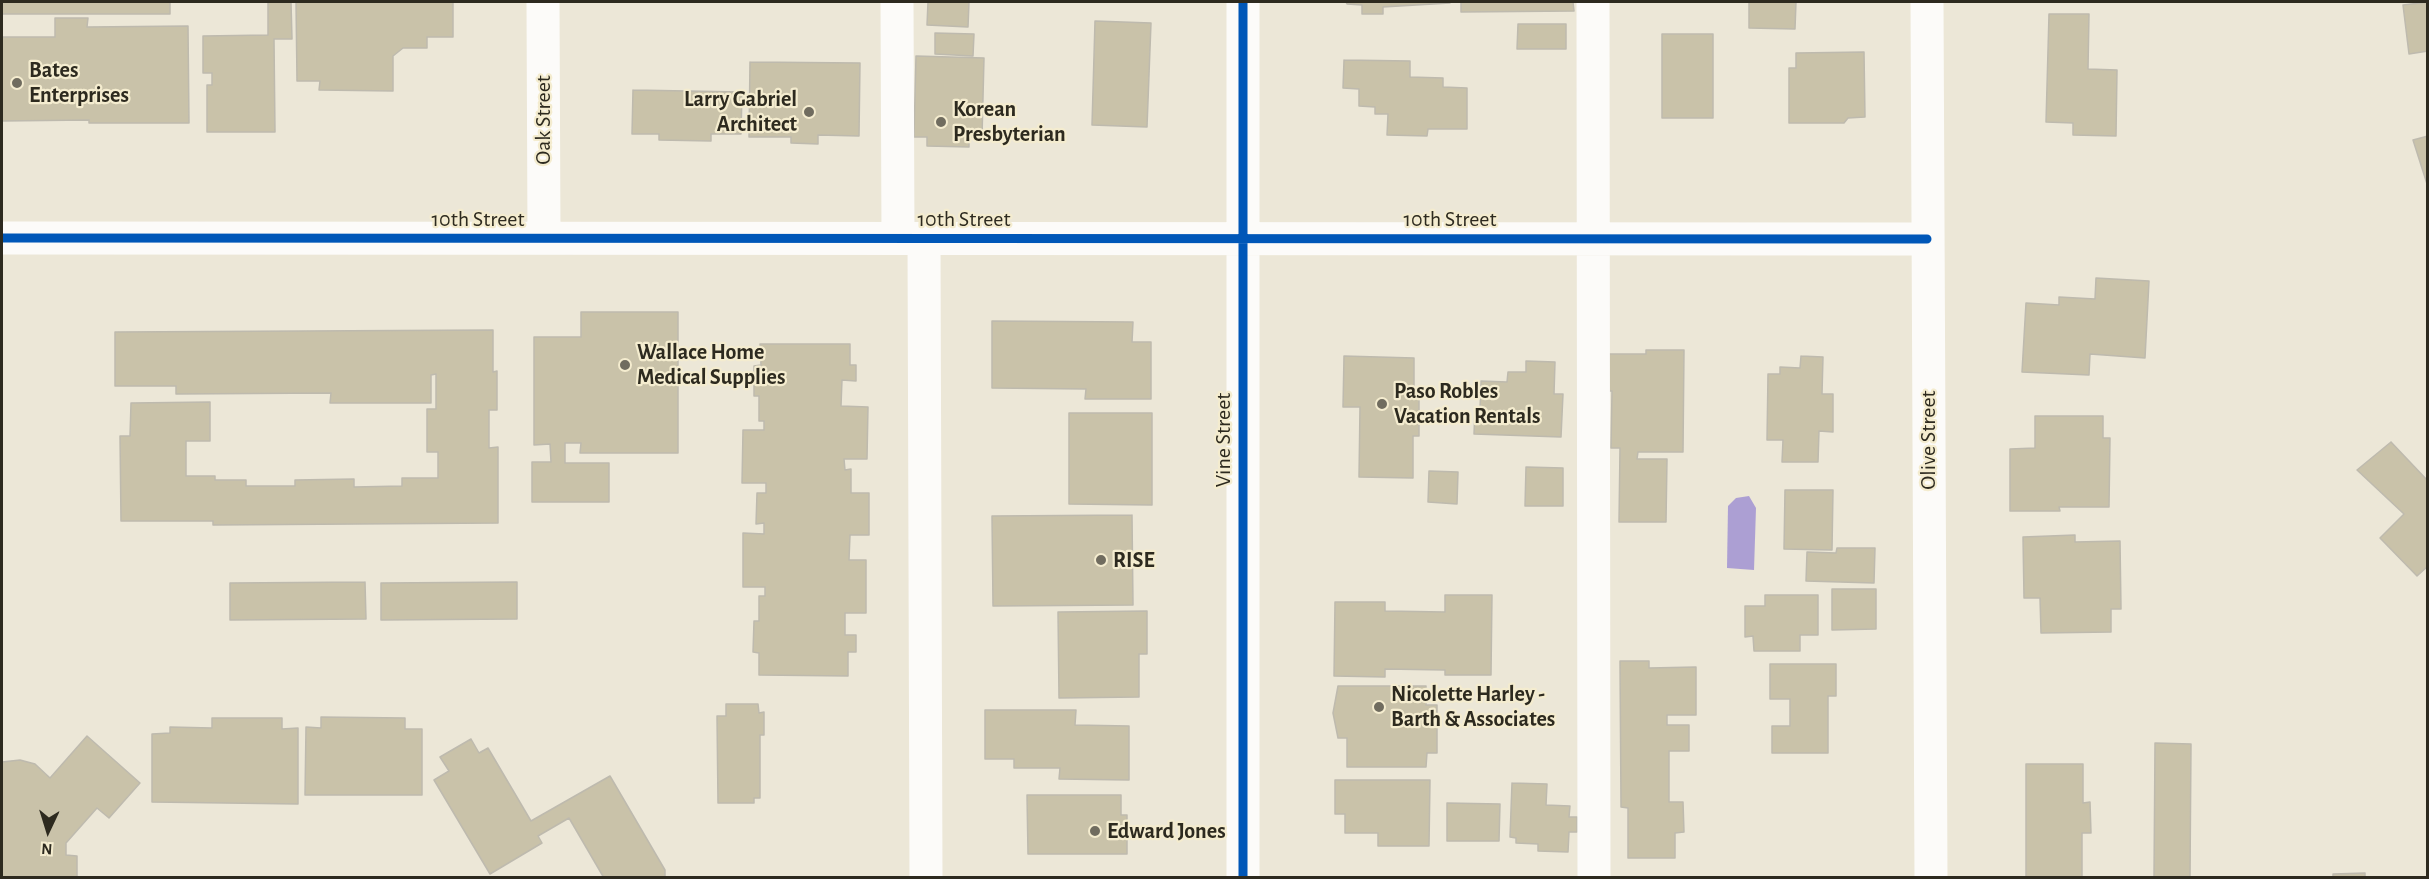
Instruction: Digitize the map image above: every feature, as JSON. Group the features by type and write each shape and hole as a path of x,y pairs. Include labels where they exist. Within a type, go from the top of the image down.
{"street":[{"name":"Oak Street","path":"543,2 544,238"},
{"path":"897,2 911,238 926,878"},
{"name":"Vine Street","path":"1243,2 1243,878"},
{"path":"1593,2 1594,878"},
{"name":"Olive Street","path":"1927,2 1931,878"},
{"name":"10th Street","path":"2,237 1927,239"}],"shaded area":[{"path":"1749,496 1756,508 1754,570 1727,568 1728,506 1736,498"}],"building":[{"path":"2,2 170,2 170,14 2,14"},
{"path":"268,2 291,2 292,39 274,39 275,132 207,132 207,85 212,85 212,73 203,73 203,36 268,35"},
{"path":"296,2 453,2 453,37 427,37 427,48 403,48 393,56 393,91 319,90 320,81 297,81"},
{"path":"928,2 969,2 968,27 927,25"},
{"path":"1346,2 1450,3 1383,7 1383,14 1362,14 1362,5"},
{"path":"1461,2 1573,2 1574,11 1461,12"},
{"path":"1749,2 1796,2 1795,29 1749,28"},
{"path":"2428,2 2428,51 2409,54 2403,5"},
{"path":"2049,14 2089,14 2088,69 2117,70 2116,136 2073,135 2073,123 2046,122"},
{"path":"55,18 88,18 87,27 188,26 189,123 89,123 89,120 2,121 2,37 55,37"},
{"path":"1095,21 1151,23 1147,127 1092,125"},
{"path":"1518,24 1566,24 1566,49 1517,49"},
{"path":"935,33 974,34 973,56 935,54"},
{"path":"1662,34 1713,34 1713,118 1662,118"},
{"path":"1864,52 1865,117 1848,118 1844,123 1789,123 1789,68 1796,68 1796,53"},
{"path":"916,56 984,58 982,137 969,137 969,147 927,146 927,137 914,137"},
{"path":"1344,60 1410,61 1410,77 1443,78 1443,87 1467,88 1467,129 1428,129 1427,136 1387,135 1388,114 1375,114 1375,107 1359,106 1359,89 1343,88"},
{"path":"750,62 860,63 859,136 818,135 818,144 791,143 791,137 749,137"},
{"path":"633,90 742,92 741,134 711,134 711,141 659,140 659,134 632,134"},
{"path":"2428,136 2428,187 2413,140"},
{"path":"2096,278 2149,281 2145,358 2090,354 2089,375 2022,372 2026,303 2059,305 2059,297 2095,299"},
{"path":"581,312 678,312 678,453 580,453 581,443 565,443 565,463 609,463 609,502 532,502 532,462 551,462 550,444 534,445 534,337 581,337"},
{"path":"992,321 1133,322 1132,342 1151,342 1151,399 1085,399 1086,389 992,388"},
{"path":"493,330 493,372 497,371 497,410 489,410 489,448 498,447 498,523 213,525 213,521 121,521 120,436 130,436 131,403 210,402 210,441 186,441 186,476 215,476 215,480 246,480 246,486 295,486 295,480 354,479 354,487 402,486 402,478 438,478 438,452 427,452 427,409 436,409 436,374 431,375 431,403 330,403 331,393 176,394 176,386 115,386 115,332"},
{"path":"760,344 850,344 850,365 856,365 856,381 842,380 841,406 868,407 867,459 844,459 845,470 851,469 851,493 869,493 869,535 850,535 849,560 866,560 866,613 845,613 845,635 856,635 856,652 848,652 848,676 759,675 759,653 753,652 754,621 759,621 759,596 765,596 765,587 743,587 743,533 764,534 764,523 756,524 757,493 766,493 766,483 742,483 743,430 764,430 764,421 759,421 759,396 754,396 754,366 761,365"},
{"path":"1646,350 1684,350 1683,452 1638,452 1637,459 1667,459 1666,522 1619,522 1620,448 1611,448 1612,391 1608,391 1608,354 1646,354"},
{"path":"1344,356 1414,358 1414,394 1419,395 1419,436 1413,436 1413,478 1359,477 1360,407 1343,407"},
{"path":"1801,356 1823,357 1822,394 1833,394 1833,432 1819,431 1818,462 1782,462 1783,440 1767,440 1768,374 1780,374 1780,367 1800,368"},
{"path":"1526,361 1555,362 1554,394 1563,394 1561,437 1474,434 1475,409 1480,410 1481,381 1507,382 1508,372 1526,372"},
{"path":"1069,413 1152,413 1152,505 1069,504"},
{"path":"2035,416 2103,416 2103,438 2110,438 2109,507 2059,507 2060,511 2010,511 2010,449 2035,448"},
{"path":"2391,442 2428,481 2428,566 2417,576 2380,538 2404,514 2357,470"},
{"path":"1526,467 1563,468 1563,506 1525,506"},
{"path":"1429,471 1458,472 1457,504 1428,502"},
{"path":"1785,490 1833,490 1832,550 1784,549"},
{"path":"1132,515 1133,605 993,606 992,516"},
{"path":"2075,535 2075,542 2120,541 2121,609 2111,609 2111,632 2041,633 2040,598 2024,598 2023,537"},
{"path":"1837,548 1875,548 1874,583 1806,581 1807,552 1836,553"},
{"path":"365,582 366,619 230,620 230,583"},
{"path":"517,582 517,619 381,620 381,583"},
{"path":"1832,589 1876,589 1876,629 1832,630"},
{"path":"1445,595 1492,595 1491,675 1445,675 1445,670 1385,669 1385,677 1334,676 1335,602 1385,602 1385,611 1445,612"},
{"path":"1765,595 1818,595 1818,635 1800,635 1800,651 1754,651 1753,636 1745,637 1745,606 1765,606"},
{"path":"1147,611 1147,654 1139,654 1139,697 1059,698 1058,612"},
{"path":"1620,661 1649,661 1649,668 1696,667 1696,715 1667,715 1667,725 1689,725 1689,751 1669,751 1669,802 1683,802 1684,832 1675,833 1675,858 1628,858 1628,808 1621,807"},
{"path":"1770,664 1836,664 1836,696 1828,696 1828,753 1772,753 1772,726 1790,726 1790,699 1770,699"},
{"path":"1338,686 1426,686 1426,705 1437,705 1437,753 1427,753 1426,767 1347,767 1347,738 1338,738 1333,713"},
{"path":"726,704 758,704 759,713 764,712 764,735 760,735 760,798 754,798 754,803 718,803 717,716 726,716"},
{"path":"985,710 1076,710 1075,725 1129,726 1129,780 1059,779 1060,768 1014,768 1014,759 985,759"},
{"path":"321,717 405,718 405,729 422,729 422,795 305,795 306,727 321,728"},
{"path":"212,718 282,718 282,729 298,728 298,804 152,802 152,734 170,733 170,727 212,728"},
{"path":"87,736 140,783 109,818 97,808 66,843 66,855 77,856 77,878 2,878 2,762 20,760 35,764 50,778"},
{"path":"471,739 479,753 488,748 531,821 610,776 665,870 665,878 604,878 569,818 538,836 542,843 490,874 434,780 449,771 440,757"},
{"path":"2155,743 2191,744 2190,878 2154,878"},
{"path":"2026,764 2083,764 2083,803 2090,802 2091,833 2082,833 2082,878 2026,878"},
{"path":"1335,780 1430,780 1429,846 1378,846 1378,833 1345,833 1345,814 1335,814"},
{"path":"1512,783 1547,784 1546,805 1570,806 1569,817 1577,817 1577,832 1569,832 1568,852 1538,851 1538,844 1516,843 1516,838 1510,837"},
{"path":"1027,795 1121,795 1121,815 1127,815 1127,854 1028,854"},
{"path":"1447,803 1500,804 1499,841 1447,841"},
{"path":"2365,873 2365,878 2333,878 2333,874"}],"cycle path":[{"path":"1243,2 1243,878"},
{"path":"2,238 1927,239"}],"place":[{"name":"Bates Enterprises","path":"17,83"},
{"name":"Larry Gabriel Architect","path":"809,112"},
{"name":"Korean Presbyterian","path":"941,122"},
{"name":"Wallace Home Medical Supplies","path":"625,365"},
{"name":"Paso Robles Vacation Rentals","path":"1382,404"},
{"name":"RISE","path":"1101,560"},
{"name":"Nicolette Harley - Barth & Associates","path":"1379,707"},
{"name":"Edward Jones","path":"1095,831"}]}
